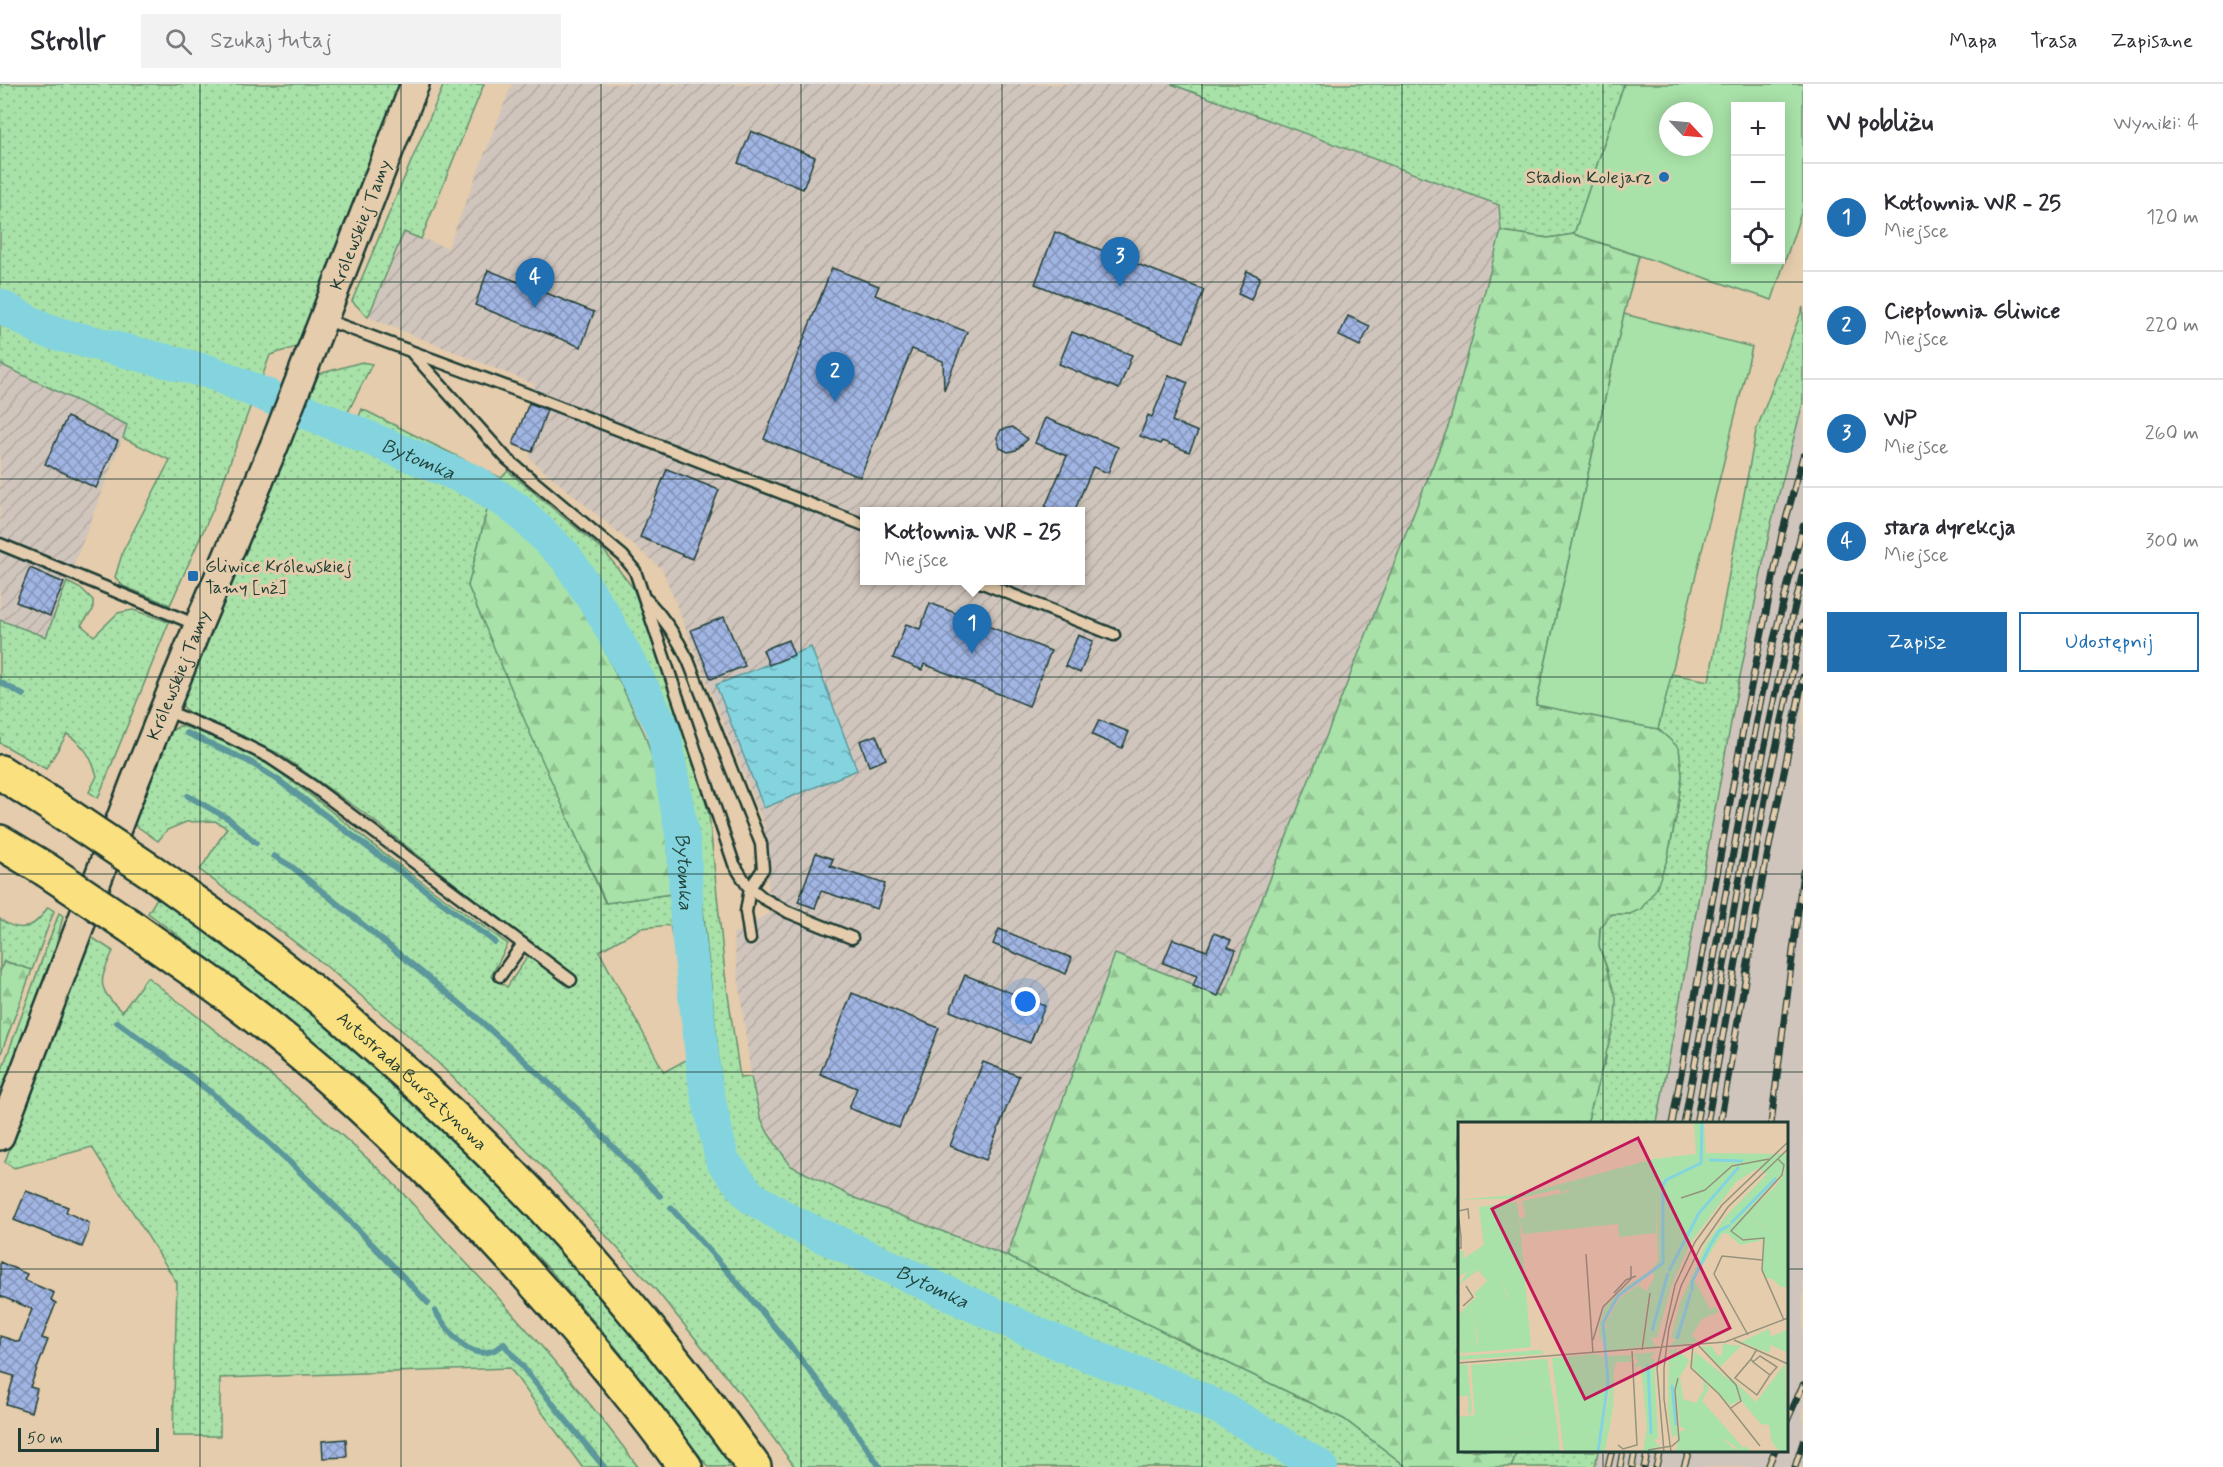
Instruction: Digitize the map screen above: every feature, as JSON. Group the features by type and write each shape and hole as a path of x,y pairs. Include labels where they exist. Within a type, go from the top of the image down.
{"highway":[{"name":"Autostrada Bursztynowa","path":"0,772 152,872 249,942 355,1028 440,1105 539,1203 621,1296 713,1411 754,1467"},
{"path":"0,842 130,926 239,1004 327,1076 407,1148 505,1249 586,1341 685,1467"}],"street":[{"name":"Królewskiej Tamy","path":"0,1136 164,710 274,446 415,84"}],"lane":[{"path":"324,319 413,354 529,395 860,523"},
{"path":"413,354 507,459 629,563 635,571 724,837 734,864 750,888 788,912 852,938"},
{"path":"0,544 198,626"},
{"path":"988,585 1114,635"},
{"path":"645,598 665,619 684,652 727,754 761,844 763,869 750,888 746,912 750,939"},
{"path":"164,710 225,735 269,757 314,787 571,980"},
{"path":"500,976 523,944"}],"shaded area":[{"path":"512,84 1171,84 1499,205 1501,231 1449,424 1224,996 1115,954 1007,1256 855,1198 791,1166 780,1152 760,1116 751,1077 733,934 770,913 764,824 662,569 529,458 548,409 529,401 534,384 368,317 404,232 448,248"},
{"path":"0,364 127,426 46,638 0,620"},
{"path":"1803,403 1803,1467 1595,1467 1598,1452 1788,1452 1788,1122 1657,1122 1735,701 1771,524"}],"green space":[{"path":"0,84 402,84 303,345 270,355 260,383 222,362 44,322 0,296"},
{"path":"444,84 484,84 421,239 404,232 368,317 352,301"},
{"path":"1171,84 1624,84 1574,234 1548,238 1501,231 1499,205"},
{"name":"Stadion Kolejarz","path":"1624,84 1803,84 1803,207 1785,261 1785,102 1731,102 1731,264 1784,264 1772,300 1574,234"},
{"path":"1501,231 1548,238 1574,234 1639,256 1536,705 1658,729 1679,748 1682,775 1667,860 1656,889 1641,909 1630,914 1611,914 1600,928 1599,946 1616,997 1615,1021 1587,1122 1458,1122 1458,1452 1518,1452 1511,1467 1407,1467 1344,1419 1007,1256 1115,954 1224,996 1449,424"},
{"path":"1803,307 1803,403 1771,524 1735,701 1657,1122 1587,1122 1597,1081 1606,1059 1608,971 1599,946 1600,928 1611,914 1630,914 1667,860 1682,775 1679,748 1658,729 1671,674 1709,681 1756,431"},
{"path":"1624,314 1752,347 1658,729 1536,705"},
{"path":"0,319 55,347 193,381 253,399 214,507 170,605 123,586 115,577 123,551 170,460 123,438 127,425 0,364"},
{"path":"362,362 372,364 343,422 306,404 319,374"},
{"path":"362,409 501,478 508,471 605,552 633,588 686,729 709,815 725,974 740,1078 751,1077 760,1116 768,1133 791,1166 855,1198 1007,1256 1344,1419 1407,1467 795,1467 742,1396 656,1290 543,1167 425,1050 326,966 200,870 227,828 215,821 186,822 167,830 158,841 131,822 165,735 179,726 206,733 234,745 288,778 401,866 508,944 491,976 507,987 535,946 364,813 278,753 189,713 178,701 298,422 458,484 489,502 468,586 605,903 671,894 686,971 680,974 670,925 641,928 599,951 664,1072 695,1055 695,1086 721,1080 695,832 672,727 603,594 554,530 493,485 356,424"},
{"path":"489,502 544,550 581,601 645,735 665,799 671,894 606,903 530,733 468,586"},
{"path":"67,582 83,590 93,600 93,610 81,625 94,636 118,613 133,610 169,622 98,798 89,792 97,776 92,763 78,742 67,734 46,769 0,743 0,620 46,637"},
{"path":"157,898 246,961 326,1026 428,1117 476,1164 524,1213 615,1314 698,1416 735,1467 708,1467 614,1345 550,1270 434,1149 329,1054 250,990 148,913"},
{"path":"48,907 54,911 32,970 4,961 0,972 0,919 21,928 33,924"},
{"path":"59,913 63,916 50,970 12,1075 0,1090 0,1075"},
{"path":"91,937 113,951 102,983 108,996 122,1012 147,977 296,1096 382,1172 550,1356 638,1467 582,1467 510,1368 220,1378 220,1436 173,1436 177,1283 92,1147 14,1168 5,1162 76,957"},
{"path":"4,961 32,970 0,1056 0,972"},
{"path":"1517,1452 1598,1452 1595,1467 1511,1467"}],"water":[{"path":"811,647 857,770 764,808 716,685"}],"building":[{"path":"751,131 815,157 803,189 738,163"},
{"path":"1055,232 1204,290 1184,342 1035,284"},
{"path":"832,268 879,286 875,295 967,332 944,390 943,361 912,349 860,477 764,439"},
{"path":"488,270 594,312 581,347 475,305"},
{"path":"1247,271 1260,277 1251,300 1238,294"},
{"path":"1348,316 1370,326 1360,346 1339,336"},
{"path":"1072,332 1132,355 1119,389 1059,364"},
{"path":"1169,375 1188,383 1172,421 1198,432 1189,452 1162,441 1161,444 1140,436 1148,415 1152,417"},
{"path":"529,403 547,410 532,452 513,444"},
{"path":"67,417 118,441 96,488 45,464"},
{"path":"1045,418 1118,447 1108,473 1093,467 1076,507 1045,507 1067,456 1035,443"},
{"path":"1012,427 1028,439 1016,450 1008,452 1000,448 997,437 1001,430"},
{"path":"667,469 719,490 692,559 640,537"},
{"path":"30,568 64,583 50,616 16,602"},
{"path":"930,603 1051,651 1029,706 924,664 922,670 893,658 906,624 920,629"},
{"path":"724,617 745,666 711,679 691,630"},
{"path":"1078,635 1093,641 1080,673 1065,666"},
{"path":"788,640 794,655 769,665 763,650"},
{"path":"1099,720 1129,732 1122,748 1092,735"},
{"path":"876,735 886,759 869,766 860,741"},
{"path":"816,853 833,859 830,866 885,884 877,909 821,891 815,908 798,902"},
{"path":"999,929 1072,958 1066,974 993,944"},
{"path":"1214,933 1231,940 1228,947 1236,950 1218,996 1193,986 1197,976 1163,963 1173,939 1207,951"},
{"path":"965,975 1045,1006 1030,1043 950,1011"},
{"path":"852,993 939,1028 899,1128 849,1108 857,1088 820,1074"},
{"path":"983,1062 1019,1076 986,1160 950,1146"},
{"path":"26,1191 68,1207 66,1212 89,1223 82,1247 14,1220"},
{"path":"0,1262 27,1274 24,1280 54,1293 51,1300 56,1303 42,1338 48,1340 30,1387 37,1389 31,1412 6,1404 14,1376 0,1372 0,1336 19,1342 32,1309 0,1296"},
{"path":"346,1439 347,1457 323,1458 322,1441"}],"waterway":[{"name":"Bytomka","path":"0,306 46,331 210,372 475,482 517,509 566,557 605,617 663,728 684,845 687,922 705,1082 722,1160 751,1197 792,1222 993,1314 1070,1348 1184,1391 1226,1411 1321,1467"},
{"path":"0,682 23,695"},
{"path":"187,733 250,762 278,780 495,942"},
{"path":"188,796 229,819 256,843"},
{"path":"274,856 291,866 474,1015 575,1107 660,1196"},
{"path":"117,1022 172,1062 246,1122 339,1210 428,1303"},
{"path":"671,1208 780,1334 832,1399 880,1467"},
{"path":"435,1311 455,1338 472,1351 482,1353 493,1351 504,1344 604,1467"}],"railway":[{"path":"1672,1122 1748,702 1782,534 1803,456"},
{"path":"1684,1122 1760,704 1803,526"},
{"path":"1696,1122 1772,709 1803,572"},
{"path":"1707,1122 1766,794 1803,623"},
{"path":"1720,1122 1763,877 1803,677"},
{"path":"1771,1122 1803,872"},
{"path":"1788,1419 1803,1385"},
{"path":"1795,1467 1803,1442"},
{"path":"1608,1467 1612,1452"},
{"path":"1620,1467 1623,1452"},
{"path":"1632,1467 1635,1452"},
{"path":"1644,1467 1648,1452"},
{"path":"1656,1467 1660,1452"},
{"path":"1684,1467 1688,1452"},
{"path":"1768,1467 1774,1452"}],"place":[{"name":"Stadion Kolejarz","path":"1664,177"},
{"name":"WP","path":"1120,287"},
{"name":"stara dyrekcja","path":"535,308"},
{"name":"Ciepłownia Gliwice","path":"835,402"},
{"name":"Gliwice Królewskiej Tamy [nż]","path":"193,576"},
{"name":"Kotłownia WR - 25","path":"972,654"}]}
